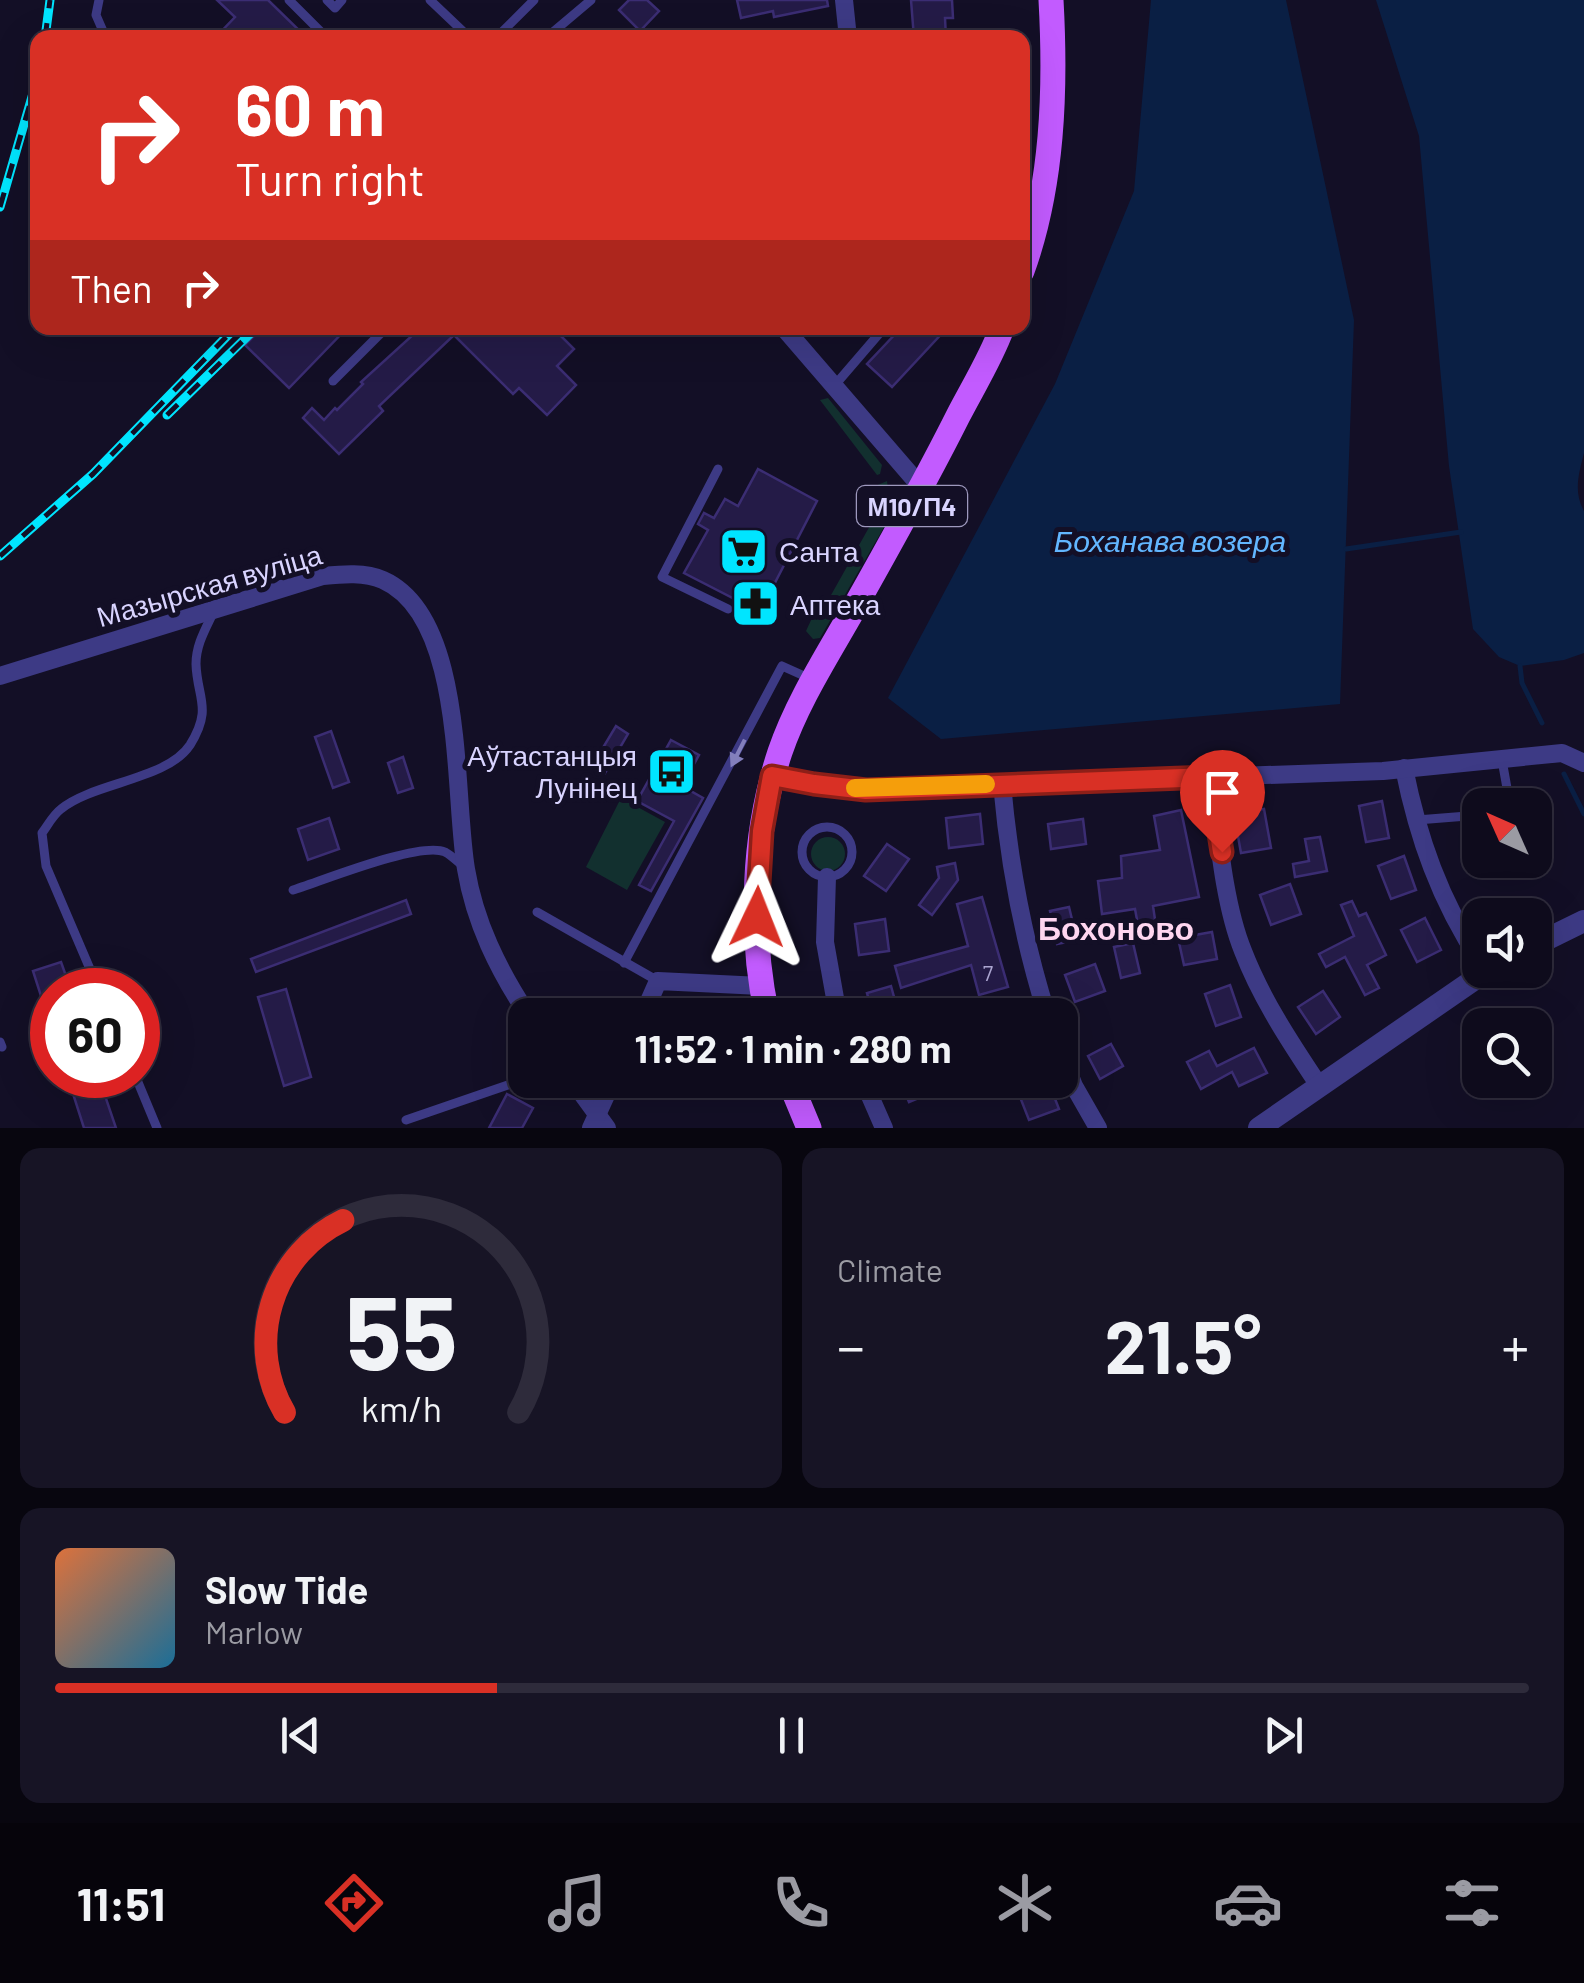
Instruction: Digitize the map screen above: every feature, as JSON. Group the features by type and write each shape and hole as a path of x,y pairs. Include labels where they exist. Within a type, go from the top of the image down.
{"main road":[{"path":"1030,246 1044,185 1054,63 1051,0"},
{"name":"М10/П4","path":"764,998 758,874 772,776 813,680 922,488 998,335"},
{"path":"796,1098 809,1128"}],"street":[{"path":"844,0 847,30"},
{"path":"790,335 922,488"},
{"name":"Мазырская вуліца","path":"0,676 282,587 345,574 383,580 418,606 429,626 449,697 466,868 486,942 518,998"},
{"path":"772,776 866,790 1383,772 1562,754 1584,762"},
{"path":"1404,768 1415,821 1440,891 1462,934"},
{"path":"1210,777 1242,949 1286,1036 1318,1084"},
{"path":"1002,784 1021,922 1043,998"},
{"path":"827,878 824,942 835,998"},
{"path":"1552,937 1584,921"},
{"path":"650,998 658,981 762,986"},
{"path":"1258,1128 1462,987"},
{"path":"1078,1093 1098,1128"},
{"path":"583,1098 598,1124"},
{"path":"598,1124 607,1098"},
{"path":"871,1098 884,1128"}],"lane":[{"path":"99,0 96,15 103,30"},
{"path":"289,0 320,30"},
{"path":"328,0 336,8 342,0"},
{"path":"430,0 462,30"},
{"path":"504,30 534,0"},
{"path":"555,30 590,0"},
{"path":"334,381 379,335"},
{"path":"835,385 878,335"},
{"path":"718,469 662,578 728,609"},
{"path":"90,968 46,866 42,834 58,810 168,763 188,749 198,730 204,702 196,665 200,641 214,611"},
{"path":"624,963 782,666 813,680"},
{"path":"1502,760 1507,788"},
{"path":"1415,821 1462,817"},
{"path":"824,827 845,834 852,853 844,870 827,878 812,873 802,856 806,838 824,827"},
{"path":"293,890 427,850 444,852 466,868"},
{"path":"538,912 658,981"},
{"path":"406,1120 508,1085"},
{"path":"145,1098 157,1128"}],"green space":[{"path":"828,398 882,465 880,474 820,400"},
{"path":"887,481 887,522 820,638 813,639 806,631 812,618 817,620 876,515 865,508 861,492"},
{"path":"621,798 665,822 627,890 586,867"},
{"path":"828,837 840,842 845,854 840,866 828,871 816,866 811,854 816,842"}],"water":[{"name":"Боханава возера","path":"1151,0 1286,0 1354,320 1340,704 941,739 888,698 1055,384 1134,191"},
{"path":"1376,0 1584,0 1584,453 1578,490 1584,511 1584,653 1564,660 1520,666 1499,657 1473,629 1449,466 1419,136"}],"building":[{"path":"217,0 268,0 299,30 223,30 235,17"},
{"path":"629,0 647,0 659,11 639,30 619,10"},
{"path":"737,0 827,0 828,6 774,17 773,11 741,18"},
{"path":"911,0 952,0 953,18 945,18 946,30 913,30"},
{"path":"255,335 340,335 289,388 245,345"},
{"path":"413,335 454,335 379,406 383,411 339,454 303,418 312,408 324,420"},
{"path":"454,335 560,335 574,349 557,366 576,385 547,415 519,388 513,394"},
{"path":"894,335 940,335 892,387 867,364"},
{"name":"Санта","path":"758,469 817,501 760,612 684,573 708,530 698,524 704,513 714,518 725,499 738,506"},
{"path":"616,726 628,734 605,773 592,766"},
{"path":"331,731 349,782 333,788 315,737"},
{"path":"671,740 699,755 682,786 703,798 651,891 639,885 674,821 637,801"},
{"path":"403,757 413,788 398,793 388,763"},
{"path":"1382,801 1389,838 1366,842 1359,806"},
{"path":"1264,809 1271,848 1241,853 1234,814"},
{"path":"1181,810 1199,897 1153,906 1157,933 1140,936 1135,909 1102,914 1098,881 1122,878 1121,856 1160,850 1154,816"},
{"path":"980,814 983,844 949,848 946,818"},
{"path":"329,818 339,849 308,860 298,829"},
{"path":"1083,819 1086,844 1051,849 1048,824"},
{"path":"1320,837 1327,871 1295,877 1293,864 1309,861 1305,839"},
{"path":"887,844 909,859 886,891 864,876"},
{"path":"1404,856 1416,890 1391,899 1378,866"},
{"path":"955,863 958,880 932,915 919,905 939,878 937,867"},
{"path":"1290,884 1301,914 1271,925 1260,895"},
{"path":"982,897 1008,987 979,995 971,965 901,988 895,966 968,946 957,904"},
{"path":"406,900 411,914 256,972 251,959"},
{"path":"1352,901 1359,916 1366,913 1386,955 1367,965 1379,988 1365,995 1345,957 1326,967 1319,954 1354,936 1341,905"},
{"path":"1069,907 1077,940 1057,944 1050,911"},
{"path":"1425,918 1441,950 1417,962 1401,930"},
{"path":"885,919 889,951 859,955 855,924"},
{"path":"1212,932 1217,959 1184,965 1178,938"},
{"path":"1133,943 1140,973 1121,978 1114,947"},
{"path":"1095,964 1105,991 1078,1001 1065,975"},
{"path":"1230,985 1241,1017 1216,1026 1205,994"},
{"path":"891,986 894,998 868,998 867,993"},
{"path":"286,989 311,1077 284,1086 258,997"},
{"path":"1323,991 1340,1017 1316,1034 1298,1007"},
{"path":"1111,1044 1123,1066 1100,1079 1088,1056"},
{"path":"1254,1048 1267,1073 1239,1086 1232,1072 1201,1089 1187,1062 1209,1051 1217,1066"},
{"path":"507,1094 508,1098 533,1108 522,1128 489,1128"},
{"path":"74,1098 106,1098 116,1128 84,1128"},
{"path":"1020,1098 1055,1098 1059,1109 1029,1120"}],"waterway":[{"path":"1346,549 1461,532"},
{"path":"1520,666 1522,683 1542,723"},
{"path":"1564,774 1584,814"}],"railway":[{"path":"46,30 50,0"},
{"path":"0,207 30,104"},
{"path":"0,556 93,474 228,335"},
{"path":"167,415 249,335"}],"slow traffic":[{"path":"855,788 986,784"}],"place":[{"name":"Санта","path":"744,551"},
{"name":"Аптека","path":"755,604"},
{"name":"Аўтастанцыя Лунінец","path":"672,771"}],"district":[{"name":"Бохоново","path":"1116,927"}],"route":[{"path":"757,917 762,831 772,776 866,790 1210,777 1222,852"}]}
